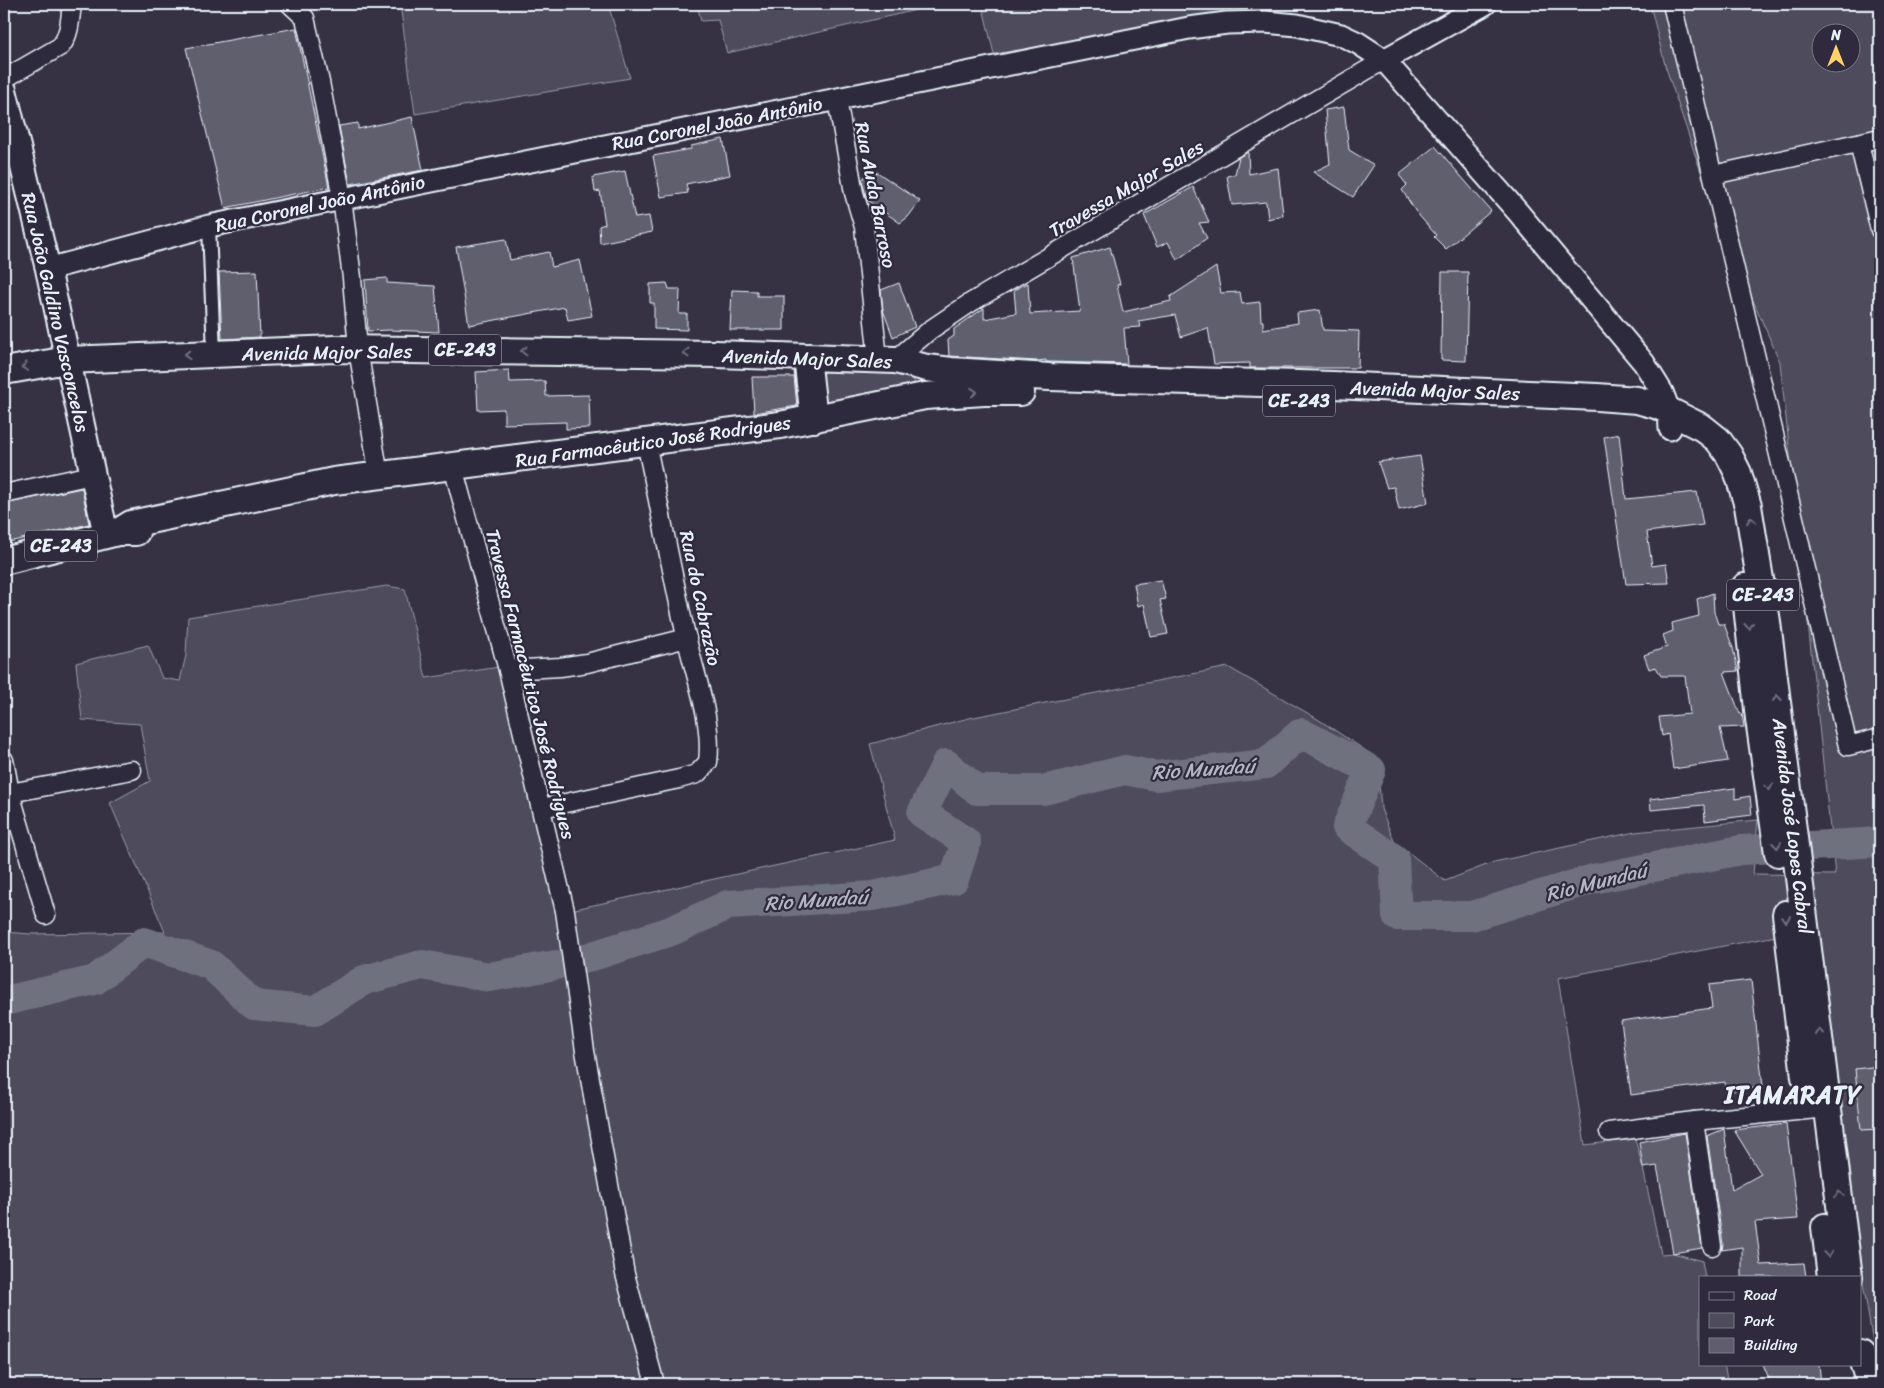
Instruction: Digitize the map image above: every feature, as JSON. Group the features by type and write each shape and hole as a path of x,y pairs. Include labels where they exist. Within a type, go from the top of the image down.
{"main road":[{"name":"Rua João Galdino Vasconcelos","path":"4,90 48,269 92,475 112,534"},
{"name":"Avenida Major Sales","path":"4,371 66,360 358,349 716,354 886,359 926,368 951,371 1049,377 1146,388 1594,413 1634,417 1658,423 1669,419"},
{"path":"807,357 814,419"},
{"path":"925,396 926,368"},
{"name":"Avenida Major Sales","path":"925,396 1010,391 1146,388"},
{"name":"Rua Farmacêutico José Rodrigues","path":"4,560 112,534 137,532 354,489 367,478 814,419 925,396"},
{"name":"Avenida José Lopes Cabral","path":"1669,419 1709,456 1718,470 1753,587 1759,719 1783,817 1834,1227 1849,1276"},
{"name":"Avenida José Lopes Cabral","path":"1830,1276 1834,1227"},
{"path":"1862,1359 1870,1384"},
{"path":"1847,1366 1852,1384"}],"street":[{"path":"4,79 61,46 66,40 72,4"},
{"path":"290,4 305,18 342,198 352,278 367,478"},
{"path":"1384,60 1485,4"},
{"path":"1672,4 1848,746 1880,738"},
{"name":"Rua Coronel João Antônio","path":"48,269 209,226 342,198 837,100 1144,36 1227,23 1265,22 1321,29 1358,43 1384,60 1517,211 1644,363 1662,392 1669,419"},
{"name":"Travessa Major Sales","path":"886,359 970,303 1384,60"},
{"name":"Rua Auda Barroso","path":"837,100 854,193 864,227 886,359"},
{"path":"1713,175 1880,138"},
{"path":"1859,143 1880,230"},
{"path":"209,226 214,354"},
{"name":"Rua do Cabrazão","path":"542,808 679,779 697,774 708,762 710,746 704,713 646,442"},
{"name":"Travessa Farmacêutico José Rodrigues","path":"452,468 508,670 565,911 585,1051 624,1264 655,1384"},
{"path":"4,494 92,475"},
{"path":"508,670 560,667 587,663 687,638"},
{"path":"4,760 10,793 46,915"},
{"path":"10,793 132,770"},
{"path":"1609,1132 1694,1121 1818,1109"},
{"path":"1694,1121 1712,1246"}],"green space":[{"path":"400,4 608,4 630,78 415,114"},
{"path":"697,4 943,4 727,53 718,20 701,21"},
{"path":"982,4 1296,4 994,54"},
{"path":"1650,4 1880,4 1880,1384 1807,930 1558,978 1585,1145 1635,1139 1661,1254 1673,1253 1702,1261 1705,1276 1699,1276 1699,1366 1724,1366 1728,1384 4,1384 4,932 31,934 165,932 110,803 150,781 140,724 82,720 76,663 148,645 162,678 180,681 186,655 188,617 387,586 405,589 426,678 506,665 566,911 895,840 870,744 969,718 1228,667 1316,718 1377,758 1381,809 1394,841 1445,881 1494,862 1635,832 1758,820 1753,874 1835,875 1780,362 1714,211 1665,65"},
{"path":"820,372 911,375 914,378 914,385 908,389 823,402"}],"building":[{"path":"296,28 329,187 225,208 186,48"},
{"path":"1344,107 1349,150 1374,165 1353,197 1313,172 1330,164 1325,110"},
{"path":"412,117 423,170 350,184 339,126 358,123 358,129"},
{"path":"723,139 730,175 686,184 688,193 661,197 653,156 691,149 691,146"},
{"path":"1435,146 1491,211 1446,249 1434,237 1436,235 1416,212 1402,190 1407,185 1399,175"},
{"path":"1248,152 1249,174 1278,168 1283,215 1268,219 1266,202 1232,205 1227,176 1235,174 1239,157"},
{"path":"870,170 875,174 877,172 920,201 908,217 900,223 867,200 862,180"},
{"path":"625,171 635,218 649,216 652,232 600,243 599,226 605,224 600,191 595,192 593,177"},
{"path":"1193,187 1209,222 1199,223 1207,238 1177,260 1168,242 1157,247 1144,215"},
{"path":"506,239 510,260 549,252 552,267 580,260 592,316 568,320 565,307 469,325 456,247"},
{"path":"1110,247 1120,284 1117,285 1123,312 1171,301 1170,297 1216,267 1221,293 1240,292 1242,304 1260,302 1263,329 1298,323 1297,313 1320,310 1323,330 1359,331 1358,368 1250,368 1250,363 1214,364 1208,328 1181,337 1175,315 1138,321 1141,327 1124,328 1127,364 1046,362 1046,360 949,356 948,340 954,336 954,329 984,308 984,319 1016,313 1014,290 1028,283 1030,314 1080,311 1073,258"},
{"path":"257,271 260,337 222,339 219,272"},
{"path":"1442,272 1468,272 1466,361 1441,360"},
{"path":"387,278 387,283 435,286 439,332 368,331 365,280"},
{"path":"667,283 669,289 680,289 679,314 687,314 687,330 654,329 654,303 650,303 650,284"},
{"path":"899,283 915,327 893,337 883,310 881,290"},
{"path":"732,290 757,291 757,296 784,296 784,330 730,330"},
{"path":"509,370 510,382 545,381 546,396 589,395 590,428 566,429 566,422 504,424 504,409 478,410 476,372"},
{"path":"752,377 794,377 797,406 754,413"},
{"path":"1619,434 1626,499 1697,492 1703,525 1647,532 1652,566 1666,564 1669,583 1626,584 1604,437"},
{"path":"1420,456 1428,503 1399,510 1394,487 1387,488 1378,462"},
{"path":"82,488 89,524 4,543 4,504"},
{"path":"1161,580 1166,599 1160,600 1168,634 1151,637 1144,604 1138,606 1134,584"},
{"path":"1713,593 1714,612 1718,624 1724,624 1733,648 1738,671 1724,672 1740,714 1742,713 1744,727 1720,728 1728,761 1673,769 1668,734 1662,736 1659,717 1690,714 1685,676 1661,676 1656,667 1649,669 1644,655 1667,647 1663,635 1673,631 1672,623 1699,616 1697,599"},
{"path":"1735,788 1735,799 1750,796 1752,815 1705,821 1704,805 1651,810 1650,799"},
{"path":"1751,980 1763,1087 1726,1092 1725,1082 1631,1095 1621,1021 1712,1008 1709,985"},
{"path":"1880,1066 1880,1129 1861,1130 1855,1069"},
{"path":"1786,1124 1798,1219 1755,1222 1761,1265 1804,1263 1806,1276 1742,1276 1742,1247 1722,1250 1723,1244 1707,1136 1724,1129 1732,1190 1761,1174 1734,1130"},
{"path":"1685,1133 1702,1248 1673,1253 1657,1166 1643,1168 1639,1142"},
{"path":"1764,1366 1819,1366 1821,1384 1771,1384"}],"waterway":[{"name":"Rio Mundaú","path":"583,959 671,931 728,905 873,896 954,879 966,842 922,813 946,764 977,790 1044,790 1125,770 1156,776 1266,764 1301,733 1371,770 1347,827 1394,859 1397,916 1472,916 1593,879 1741,850 1880,842"},
{"name":"Rio Mundaú","path":"4,1001 95,980 144,942 211,965 254,1005 315,1011 364,980 422,965 489,977 556,965"}],"district":[{"name":"ITAMARATY","path":"1793,1095"}]}
